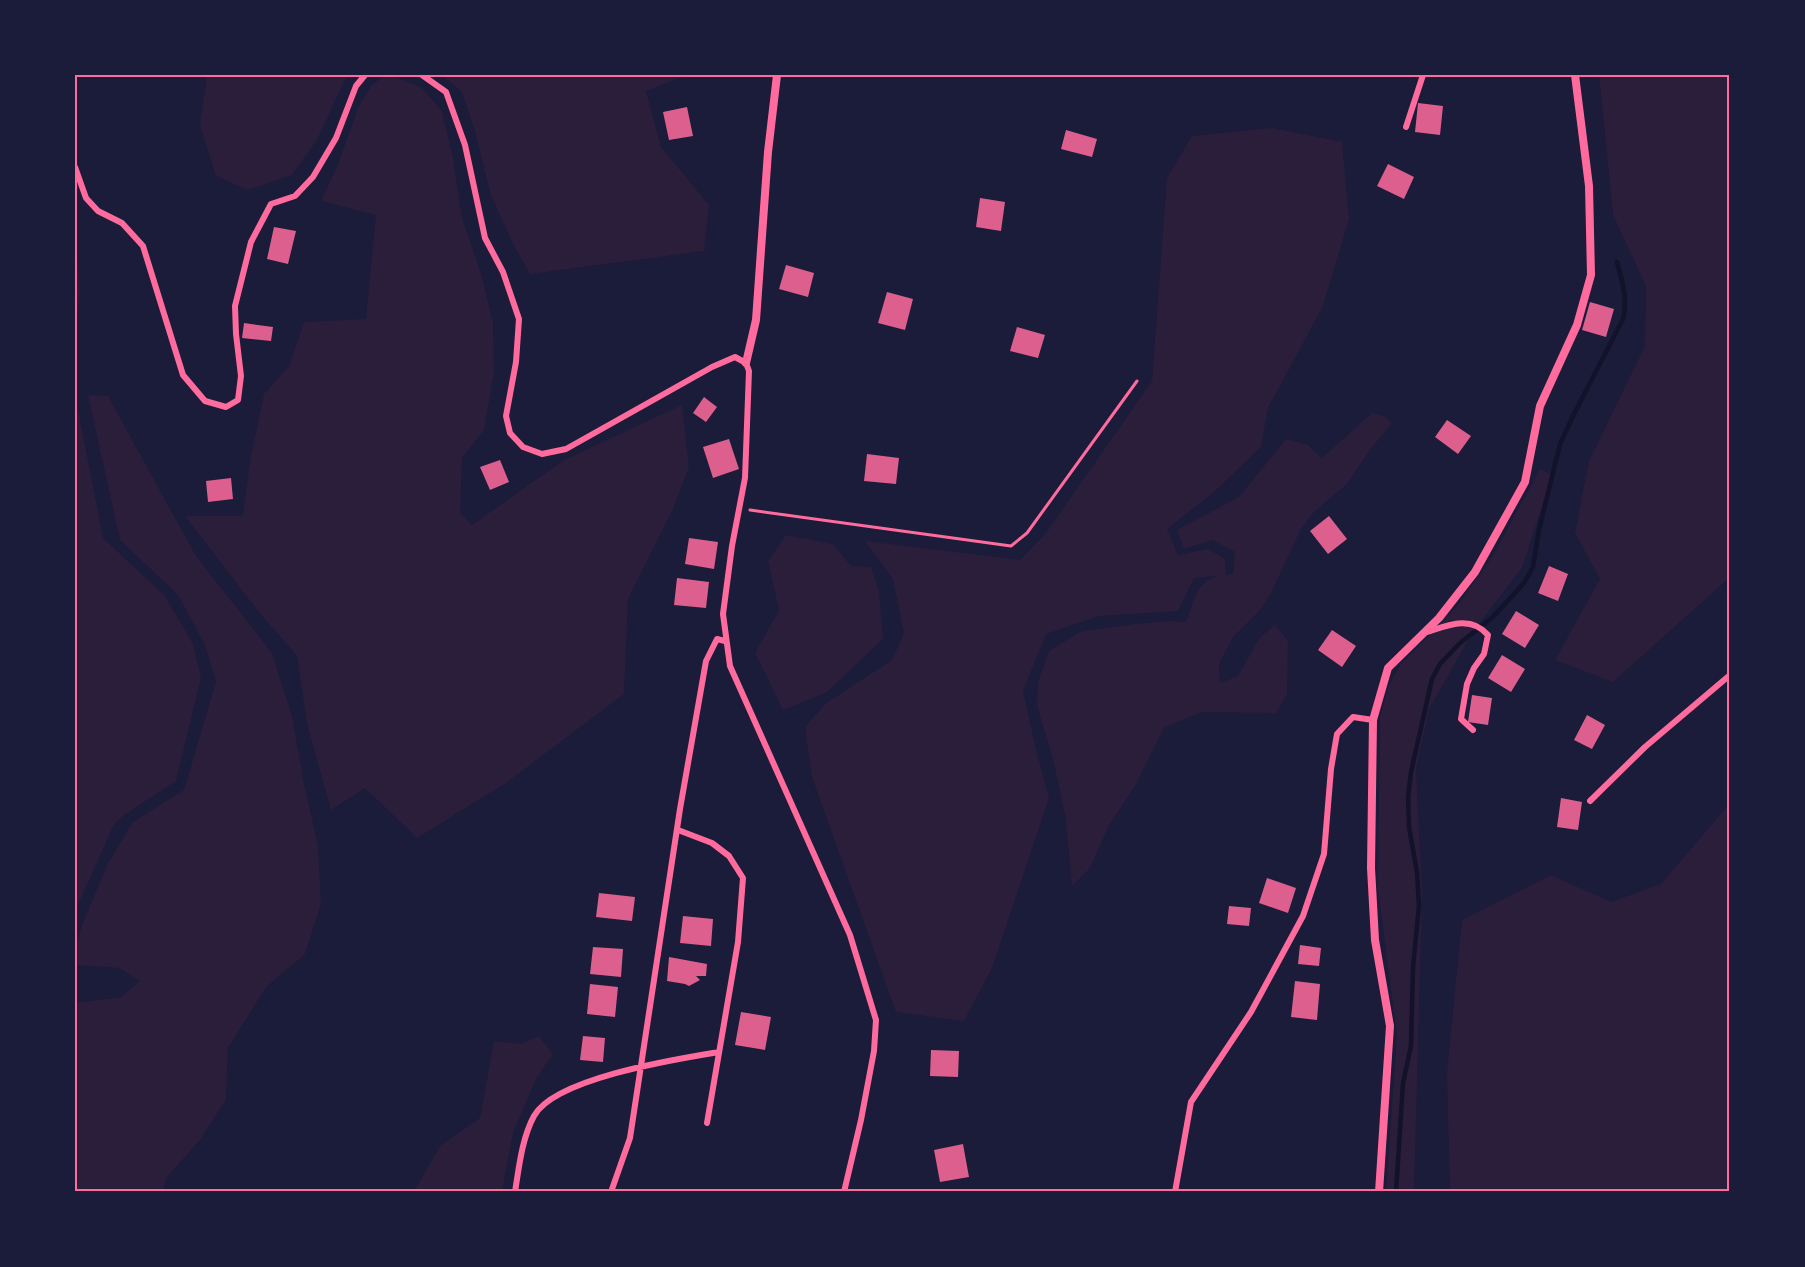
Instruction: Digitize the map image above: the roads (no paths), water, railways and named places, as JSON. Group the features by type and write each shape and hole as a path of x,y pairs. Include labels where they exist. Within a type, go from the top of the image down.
{"street":[{"path":"75,167 86,198 98,211 122,223 143,246 183,375 205,401 226,407 238,400 241,376 236,334 236,306 251,242 271,204 295,196 313,177 336,138 356,86 365,75"},
{"path":"422,75 446,92 465,145 485,238 503,272 519,319 516,362 506,416 510,433 523,447 542,454 566,449 735,357 746,363"},
{"path":"777,75 768,152 756,320 746,363 749,371 745,478 732,546 723,614 730,666 850,934 876,1020 874,1051 844,1192"},
{"path":"1406,127 1423,75"},
{"path":"1379,1192 1390,1026 1375,939 1371,868 1373,720 1388,668 1439,618 1475,572 1525,482 1540,406 1576,325 1591,275 1588,186 1575,75"},
{"path":"1424,633 1453,624 1469,622 1483,628 1488,635 1484,654 1474,668 1464,698 1461,719 1473,730"},
{"path":"611,1192 630,1138 706,661 717,639 725,641"},
{"path":"1590,801 1644,747 1730,675"},
{"path":"1175,1192 1191,1101 1251,1012 1303,916 1324,854 1331,768 1337,734 1353,717 1373,720"},
{"path":"678,830 712,843 729,856 743,878 738,942 706,1123"},
{"path":"515,1192 523,1147 535,1114 560,1092 642,1065 719,1052"}],"waterway":[{"path":"1396,1192 1403,1083 1411,1046 1413,967 1419,906 1417,872 1409,827 1408,797 1411,772 1432,679 1440,664 1460,643 1493,617 1524,583 1533,567 1539,530 1560,444 1623,319 1625,297 1617,262"}]}
